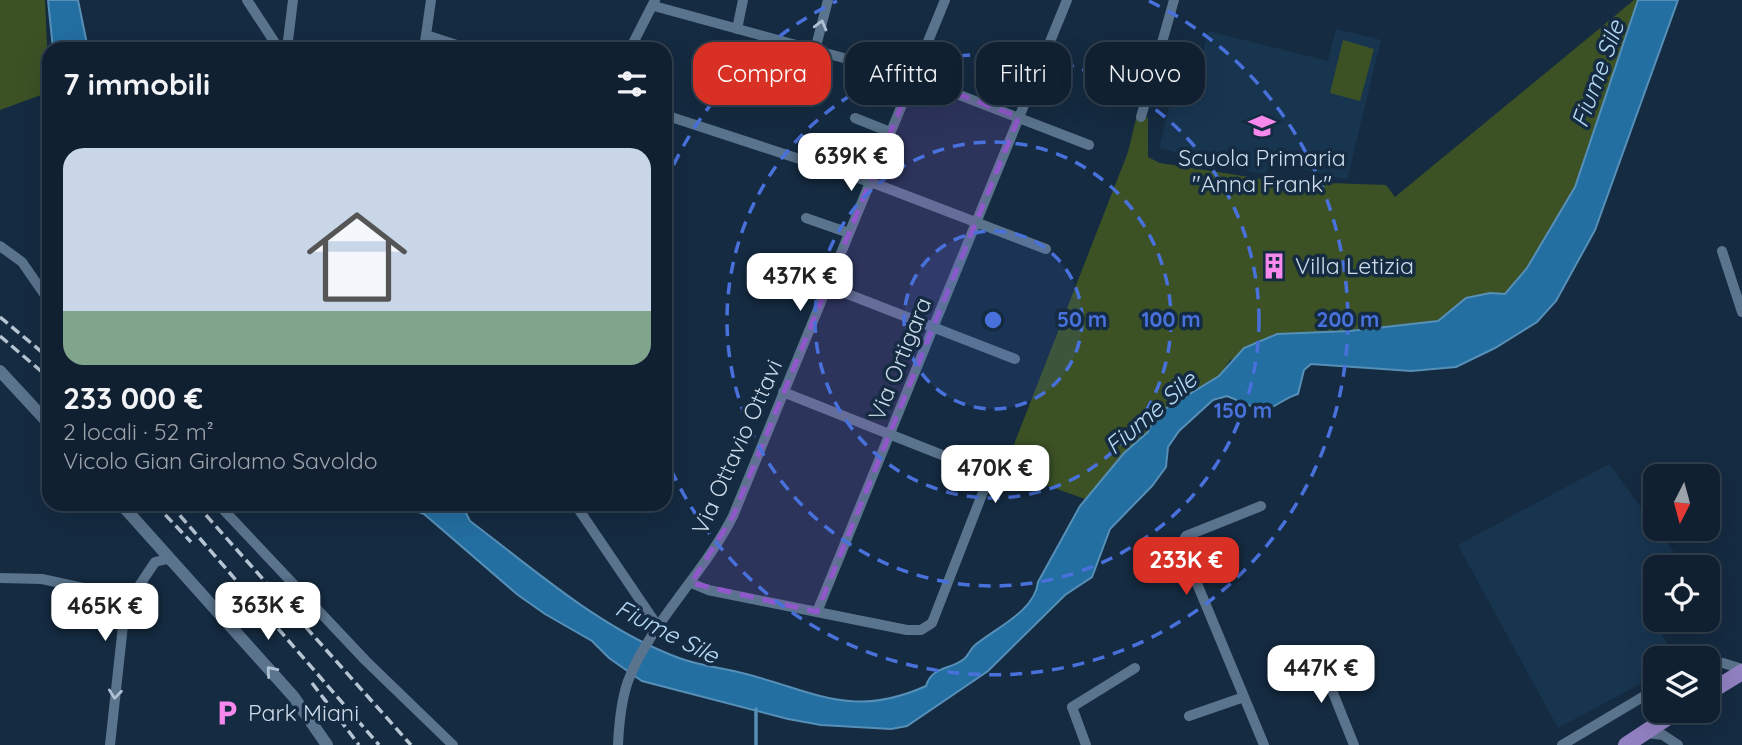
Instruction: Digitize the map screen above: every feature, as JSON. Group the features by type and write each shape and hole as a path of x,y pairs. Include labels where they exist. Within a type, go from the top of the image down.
{"main road":[{"path":"1720,685 1742,670"},
{"path":"1626,745 1659,723"}],"street":[{"path":"247,0 274,42"},
{"path":"288,42 293,0"},
{"path":"425,42 431,0"},
{"path":"737,29 743,0"},
{"path":"817,42 828,0"},
{"name":"Via Ottavio Ottavi","path":"927,42 944,0"},
{"name":"Via Ortigara","path":"817,612 1067,0"},
{"path":"1141,117 1174,0"},
{"path":"634,42 654,3 785,42"},
{"path":"426,35 448,42"},
{"path":"962,95 1089,145"},
{"name":"Via Ottavio Ottavi","path":"618,745 628,682 652,639 733,516 901,105"},
{"path":"672,117 870,182 977,221 1046,250"},
{"path":"855,118 890,132"},
{"path":"806,218 849,233"},
{"path":"0,246 22,262 42,291"},
{"path":"1722,251 1742,312"},
{"path":"827,286 1015,359"},
{"path":"0,371 42,416"},
{"path":"691,583 708,590 914,631 926,627 936,618 990,474 783,392"},
{"path":"1261,506 1186,536 1181,545 1264,745"},
{"path":"128,511 178,564 293,696 327,745"},
{"path":"225,511 366,661 453,745"},
{"path":"580,511 659,628"},
{"path":"148,533 155,562"},
{"path":"110,745 123,621 129,598 155,562 167,559 178,564"},
{"path":"0,579 41,579 129,598"},
{"path":"1317,653 1354,745"},
{"path":"1720,663 1742,670"},
{"path":"1086,745 1072,707 1135,668"},
{"path":"1189,716 1244,697"},
{"path":"1562,745 1643,697"},
{"path":"1643,733 1660,733 1678,745"}],"highlighted area":[{"path":"913,77 1019,117 817,612 691,583 733,516"}],"shaded area":[{"name":"Scuola Primaria \"Anna Frank\"","path":"1336,29 1381,40 1347,180 1270,161 1266,175 1159,148 1170,105 1205,105 1205,43 1208,31 1328,61"},
{"path":"1609,464 1643,510 1643,541 1666,541 1676,555 1643,555 1643,632 1660,632 1669,646 1643,646 1643,682 1558,728 1458,545"}],"green space":[{"path":"0,0 45,0 47,42 42,42 42,95 0,110"},
{"path":"1634,0 1638,0 1575,187 1527,268 1505,294 1490,293 1466,298 1438,321 1314,333 1230,360 1219,376 1157,414 1148,432 1124,453 1085,499 1004,470 1128,152 1137,115 1148,118 1148,157 1160,163 1275,181 1386,185 1395,197"},
{"path":"1343,40 1374,49 1360,101 1330,93"}],"water":[{"path":"48,0 78,0 87,42 52,42"},
{"path":"1638,0 1678,0 1595,230 1556,301 1537,322 1495,348 1456,367 1411,371 1311,364 1304,370 1298,394 1272,407 1255,407 1227,396 1213,400 1179,431 1168,447 1166,467 1152,486 1110,529 1092,577 1065,595 988,671 907,726 891,729 821,725 642,681 609,658 592,641 518,595 424,514 416,511 465,511 470,521 596,615 623,632 679,658 834,699 876,701 900,696 926,686 932,675 964,659 974,646 1021,611 1035,593 1038,582 1080,506 1124,453 1148,432 1157,414 1219,376 1244,348 1277,334 1349,331 1438,321 1466,298 1490,293 1505,294 1527,268 1575,187"}],"waterway":[{"path":"756,709 756,745"}],"railway":[{"path":"0,317 42,352"},
{"path":"0,336 42,372"},
{"path":"162,511 191,542"},
{"path":"176,511 379,745"},
{"path":"202,511 411,745"},
{"path":"312,683 359,745"}],"place":[{"name":"Scuola Primaria \"Anna Frank\"","path":"1262,126"},
{"name":"Villa Letizia","path":"1274,266"},
{"name":"Park Miani","path":"227,713"}],"water label":[{"name":"Fiume Sile","path":"1598,74"},
{"name":"Fiume Sile","path":"1151,413"},
{"name":"Fiume Sile","path":"667,632"}]}
